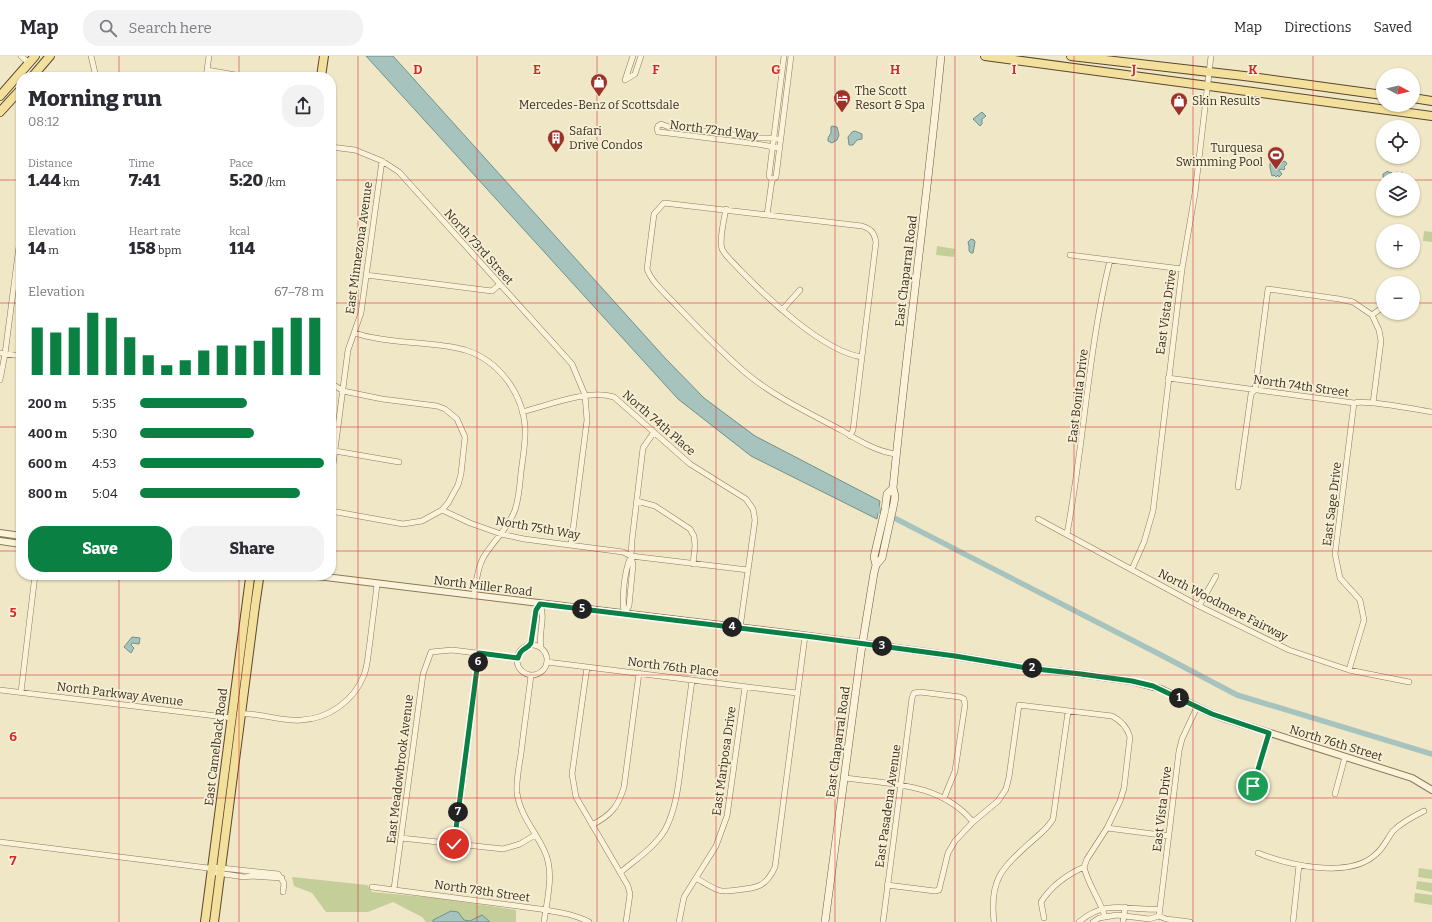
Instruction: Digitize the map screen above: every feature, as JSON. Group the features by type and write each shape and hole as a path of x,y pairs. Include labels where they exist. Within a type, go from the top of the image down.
{"main road":[{"path":"21,72 35,56"},
{"path":"38,72 50,56"},
{"path":"322,72 324,56"},
{"name":"East Chaparral Road","path":"876,565 882,558 895,496 893,488 899,418 915,297 941,56"},
{"path":"985,56 1208,86 1376,105"},
{"path":"1071,56 1102,58 1376,93"},
{"path":"0,96 16,78"},
{"path":"0,112 16,94"},
{"path":"1415,112 1430,115 1431,100 1420,99"},
{"name":"East Chaparral Road","path":"825,922 862,644 876,565 874,557 887,494 893,488"},
{"name":"East Camelback Road","path":"205,922 214,870 230,797 250,580"},
{"name":"East Camelback Road","path":"214,922 214,870 222,794 237,716 258,580"},
{"path":"222,794 230,797"}],"street":[{"path":"20,56 29,63"},
{"path":"91,56 95,72"},
{"path":"208,56 207,70 219,72"},
{"path":"632,56 625,80 635,74 640,56"},
{"path":"772,180 769,176 784,56"},
{"path":"767,215 772,180 776,177 791,56"},
{"name":"East Vista Drive","path":"1132,569 1144,542 1152,511 1182,269 1195,193 1211,56"},
{"path":"1100,71 1102,58"},
{"name":"North 72nd Way","path":"779,148 773,148 713,135 669,127 661,124 657,129 658,132 661,133 713,135 759,138 774,138 780,139"},
{"name":"North 73rd Street","path":"336,148 355,150 382,161 402,176 572,364 585,395 587,408 586,430 571,545"},
{"name":"East Minnezona Avenue","path":"336,444 348,350 361,313 382,161"},
{"path":"850,436 853,430 876,242 875,234 870,229 862,226 664,203 654,214 647,269 649,276 726,356 748,374 795,406 850,436 886,453 896,454"},
{"path":"726,210 722,248 756,287 782,310 824,341 848,354 862,357"},
{"path":"1070,255 1182,269"},
{"name":"East Bonita Drive","path":"1067,534 1076,484 1096,333 1110,260"},
{"path":"366,275 492,291 500,284"},
{"path":"0,380 16,281"},
{"path":"1238,487 1251,394 1255,390 1268,289 1353,302 1372,315 1379,330 1381,341 1373,403"},
{"path":"782,310 800,290"},
{"path":"1372,315 1376,312"},
{"path":"355,333 375,338 445,346 465,350 492,365 504,376 512,387 522,412 525,425 525,442 518,498 516,508 510,521 482,559 478,571 474,596"},
{"path":"3,354 16,355"},
{"name":"North 74th Street","path":"1168,378 1354,404 1357,402 1373,403 1432,412"},
{"path":"336,386 343,391 382,399 437,406 445,409 457,419 465,437 461,474 458,486 452,498 442,510 422,521 403,524 336,512"},
{"name":"North 74th Place","path":"522,412 585,395 603,394 614,398 690,464 746,499 753,509 755,520 748,570"},
{"name":"East Sage Drive","path":"1349,670 1364,620 1360,600 1340,578 1335,554 1354,404"},
{"path":"624,614 623,602 627,565 631,556 644,448 654,432"},
{"path":"336,451 399,462"},
{"path":"637,501 655,506 690,529 694,536 696,546 693,564"},
{"name":"North 75th Way","path":"442,510 470,523 501,534 623,552 631,556 748,570"},
{"name":"North Woodmere Fairway","path":"1038,519 1199,606 1289,650 1349,670 1409,682"},
{"path":"0,533 16,535"},
{"path":"0,542 16,544"},
{"path":"740,628 748,570"},
{"path":"1199,606 1216,576"},
{"name":"North Miller Road","path":"336,578 805,636 955,656 1027,668 1132,681"},
{"path":"21,692 34,580"},
{"path":"237,716 300,720 312,719 325,715 344,704 352,695 364,675 377,584"},
{"path":"529,645 532,639 536,610 540,604"},
{"path":"540,604 543,612 540,640 541,648"},
{"path":"696,878 720,891 758,887 772,875 775,867 805,636"},
{"path":"529,645 536,645 541,648 546,653 546,666 540,673 531,675 526,674 519,668 518,658 522,649 529,645"},
{"name":"East Meadowbrook Avenue","path":"394,889 423,674 431,652 452,650 479,653"},
{"path":"454,844 479,653 518,658"},
{"name":"North 76th Place","path":"547,662 797,693"},
{"path":"587,667 572,774 573,785 576,797 628,886 630,894 626,922"},
{"path":"592,825 604,819 614,810 621,798 624,787 639,673"},
{"path":"531,675 517,784 521,809 544,850 549,870 549,884 544,922"},
{"path":"621,872 655,843 664,831 670,818 677,792 692,680"},
{"name":"North 76th Street","path":"1132,681 1161,689 1197,707 1226,719 1412,778 1432,790"},
{"name":"East Mariposa Drive","path":"679,922 684,897 716,846 727,816 745,687"},
{"name":"North Parkway Avenue","path":"0,690 237,716"},
{"name":"East Pasadena Avenue","path":"883,922 912,698 914,693 920,692 960,697 964,699 965,705 956,766 944,798"},
{"path":"887,885 935,891 939,890 948,853 959,836 998,801 1006,789 1009,777 1018,705 1112,716 1119,720 1128,730 1130,738 1124,788 1120,801 1107,828 1087,859 1084,867 1086,877 1105,917"},
{"name":"East Vista Drive","path":"1159,916 1182,739 1197,707"},
{"path":"994,922 992,899 996,885 1003,870 1009,861 1050,825 1054,819 1068,712"},
{"path":"1256,797 1253,786 1269,733"},
{"path":"1335,794 1345,757"},
{"path":"845,778 901,785 926,790 944,798 964,811 973,822"},
{"path":"1258,853 1283,862 1342,869 1366,862 1381,849 1398,827 1424,811"},
{"path":"1107,828 1169,836"},
{"path":"401,838 503,849 520,844 535,835"},
{"path":"0,842 214,870 244,876 282,878 284,883 283,892"},
{"path":"1293,922 1299,865"},
{"path":"1044,918 1042,902 1047,893 1057,883 1072,872 1084,867"},
{"name":"North 78th Street","path":"372,887 545,910 567,914 589,922"},
{"path":"1079,922 1085,917 1102,909 1114,906 1146,910 1160,909"},
{"path":"1123,922 1125,907"},
{"path":"1093,922 1099,918 1116,915 1149,919 1159,916 1166,919 1190,922"}],"green space":[{"path":"1424,231 1432,232 1432,242 1423,241"},
{"path":"937,246 955,249 954,257 936,255"},
{"path":"1419,868 1432,870 1432,879 1418,877"},
{"path":"292,877 367,885 372,892 436,898 516,910 516,922 426,922 422,917 393,902 368,912 326,912 312,893 294,886"},
{"path":"1417,881 1432,883 1432,892 1416,889"},
{"path":"1415,893 1432,895 1432,905 1414,902"}],"water":[{"path":"366,56 393,56 665,358 704,398 755,436 880,501 877,519 751,456 678,399"},
{"path":"982,112 986,116 982,119 982,124 980,126 973,119"},
{"path":"832,126 837,127 839,135 837,140 832,143 828,141 828,138 831,133"},
{"path":"855,131 862,134 862,139 857,140 853,145 849,145 848,137"},
{"name":"Turquesa Swimming Pool","path":"1285,161 1287,164 1284,167 1285,169 1279,170 1282,174 1279,177 1278,175 1276,177 1274,175 1272,176 1270,163 1272,162 1274,164 1276,162 1277,164"},
{"path":"971,239 975,242 973,253 969,251 968,242"},
{"path":"132,637 140,638 139,644 132,643 131,645 134,648 131,653 124,647"},
{"path":"451,911 458,912 464,920 470,921 482,915 490,922 433,922 433,920"}],"waterway":[{"path":"873,507 1237,695 1432,754"}],"place":[{"name":"Mercedes-Benz of Scottsdale","path":"599,97"},
{"name":"The Scott Resort & Spa","path":"842,113"},
{"name":"Skin Results","path":"1179,116"},
{"name":"Safari Drive Condos","path":"556,153"},
{"name":"Turquesa Swimming Pool","path":"1276,170"}],"route":[{"path":"454,844 479,653 518,658 522,649 531,643 536,610 540,604 813,637 1142,683 1161,689 1212,714 1247,727 1269,733 1253,786"}]}
